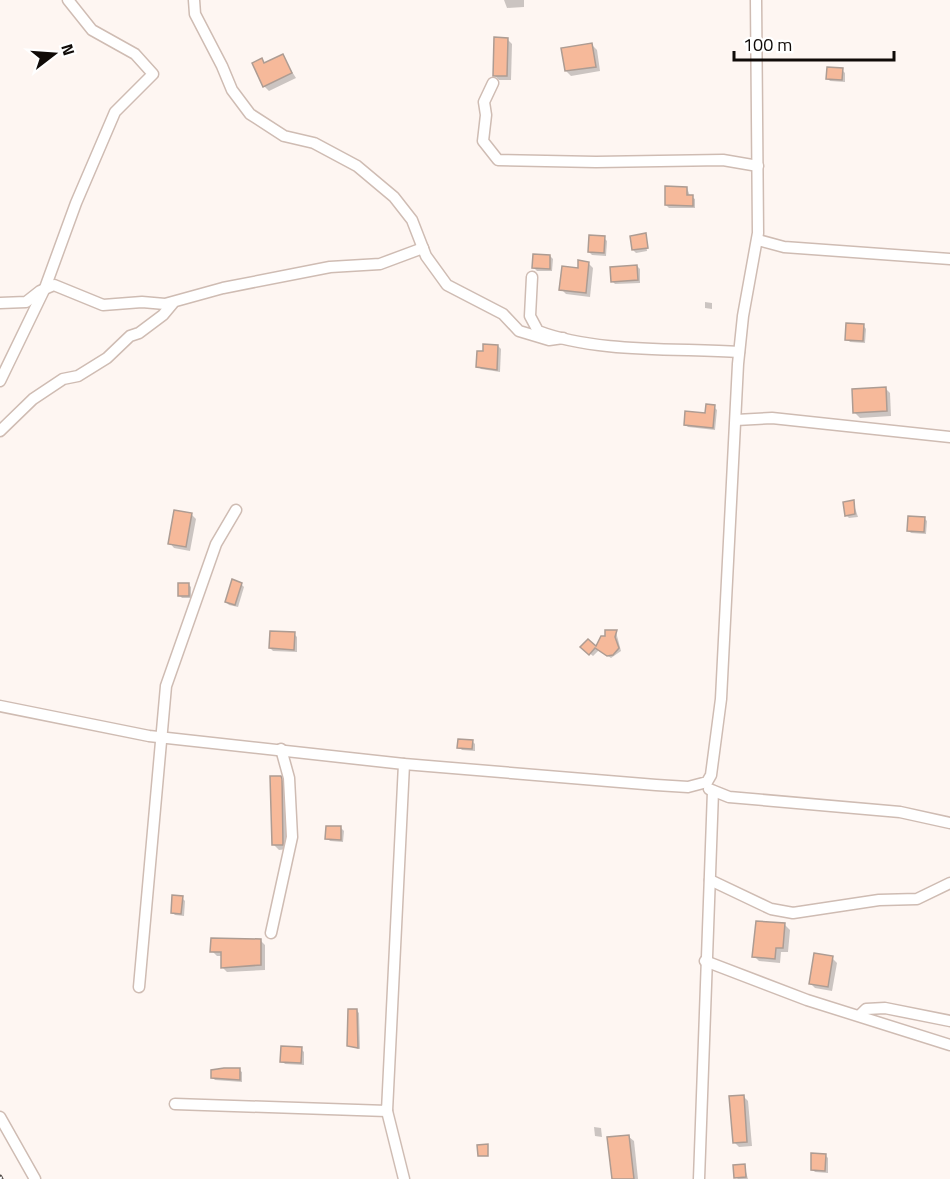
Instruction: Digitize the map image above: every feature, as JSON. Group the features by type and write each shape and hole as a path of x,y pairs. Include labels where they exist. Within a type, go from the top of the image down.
{"street":[{"path":"0,381 45,288 76,203 115,112 153,74 135,54 92,30 68,0"},
{"path":"194,0 195,14 232,90 250,114 284,136 314,143 357,165 394,197 412,220 423,248 447,285 503,314 519,331 549,340 563,338"},
{"path":"700,786 707,782 711,775 721,699 739,352 758,240 755,100 756,0"},
{"path":"493,82 484,102 486,115 483,141 498,160 596,162 723,159 758,166"},
{"path":"758,240 784,247 950,259"},
{"path":"0,303 26,302 45,288 54,285 103,305 142,302 173,303 223,288 322,268 380,264 423,248"},
{"path":"532,277 530,316 538,331 563,338 630,348 739,352"},
{"path":"0,431 21,414 33,399 63,379 78,376 107,358 130,336 139,333 163,315 173,303"},
{"path":"736,420 772,418 885,432 950,437"},
{"path":"139,987 159,737 166,686 216,544 236,510"},
{"path":"0,706 159,737 404,764 656,785 700,786 729,797 900,812 950,823"},
{"path":"271,933 292,837 289,778 281,749"},
{"path":"404,764 387,1111 404,1179"},
{"path":"699,1179 705,961 713,791"},
{"path":"710,880 771,909 793,913 879,900 917,899 950,883"},
{"path":"705,961 807,1000 950,1044"},
{"path":"860,1015 866,1009 885,1008 950,1021"},
{"path":"175,1104 387,1111"},
{"path":"0,1117 35,1179"}],"building":[{"path":"494,37 508,38 507,76 493,76"},
{"path":"592,43 596,67 565,71 561,48"},
{"path":"283,54 292,73 263,87 252,63 262,58 264,63"},
{"path":"827,67 843,68 842,80 826,79"},
{"path":"665,186 687,187 687,195 693,195 693,206 665,205"},
{"path":"646,233 648,248 632,250 630,236"},
{"path":"589,235 605,236 604,253 588,252"},
{"path":"533,254 550,255 550,269 532,268"},
{"path":"578,260 589,262 586,293 559,290 562,266 578,268"},
{"path":"637,265 638,280 611,282 610,267"},
{"path":"846,323 864,324 863,341 845,340"},
{"path":"483,344 498,345 497,370 476,367 477,351 483,351"},
{"path":"886,387 887,411 853,413 852,389"},
{"path":"706,404 715,405 713,428 684,425 685,411 705,413"},
{"path":"854,500 855,514 845,516 843,502"},
{"path":"174,510 192,513 186,547 168,544"},
{"path":"908,516 925,517 924,532 907,531"},
{"path":"232,579 242,583 235,605 225,602"},
{"path":"178,583 189,583 189,596 178,596"},
{"path":"605,630 617,630 615,637 619,648 613,655 607,656 595,648 589,655 580,647 588,639 596,646 601,636 605,636"},
{"path":"270,631 295,632 294,650 269,648"},
{"path":"458,739 473,740 472,749 457,748"},
{"path":"270,776 281,776 282,779 283,845 272,845"},
{"path":"326,826 341,826 341,840 325,839"},
{"path":"172,895 183,896 181,914 171,913"},
{"path":"756,921 785,923 783,948 776,948 775,959 752,957"},
{"path":"211,938 261,939 261,965 221,968 221,952 210,952"},
{"path":"814,953 833,956 828,987 809,984"},
{"path":"348,1009 357,1009 358,1048 347,1046"},
{"path":"281,1046 302,1047 301,1063 280,1062"},
{"path":"240,1068 240,1080 211,1078 211,1070"},
{"path":"744,1095 747,1142 733,1143 729,1096"},
{"path":"629,1135 634,1179 612,1179 607,1137"},
{"path":"488,1144 488,1156 478,1156 477,1145"},
{"path":"811,1153 826,1154 825,1171 811,1170"},
{"path":"745,1164 746,1177 734,1178 733,1165"}]}
